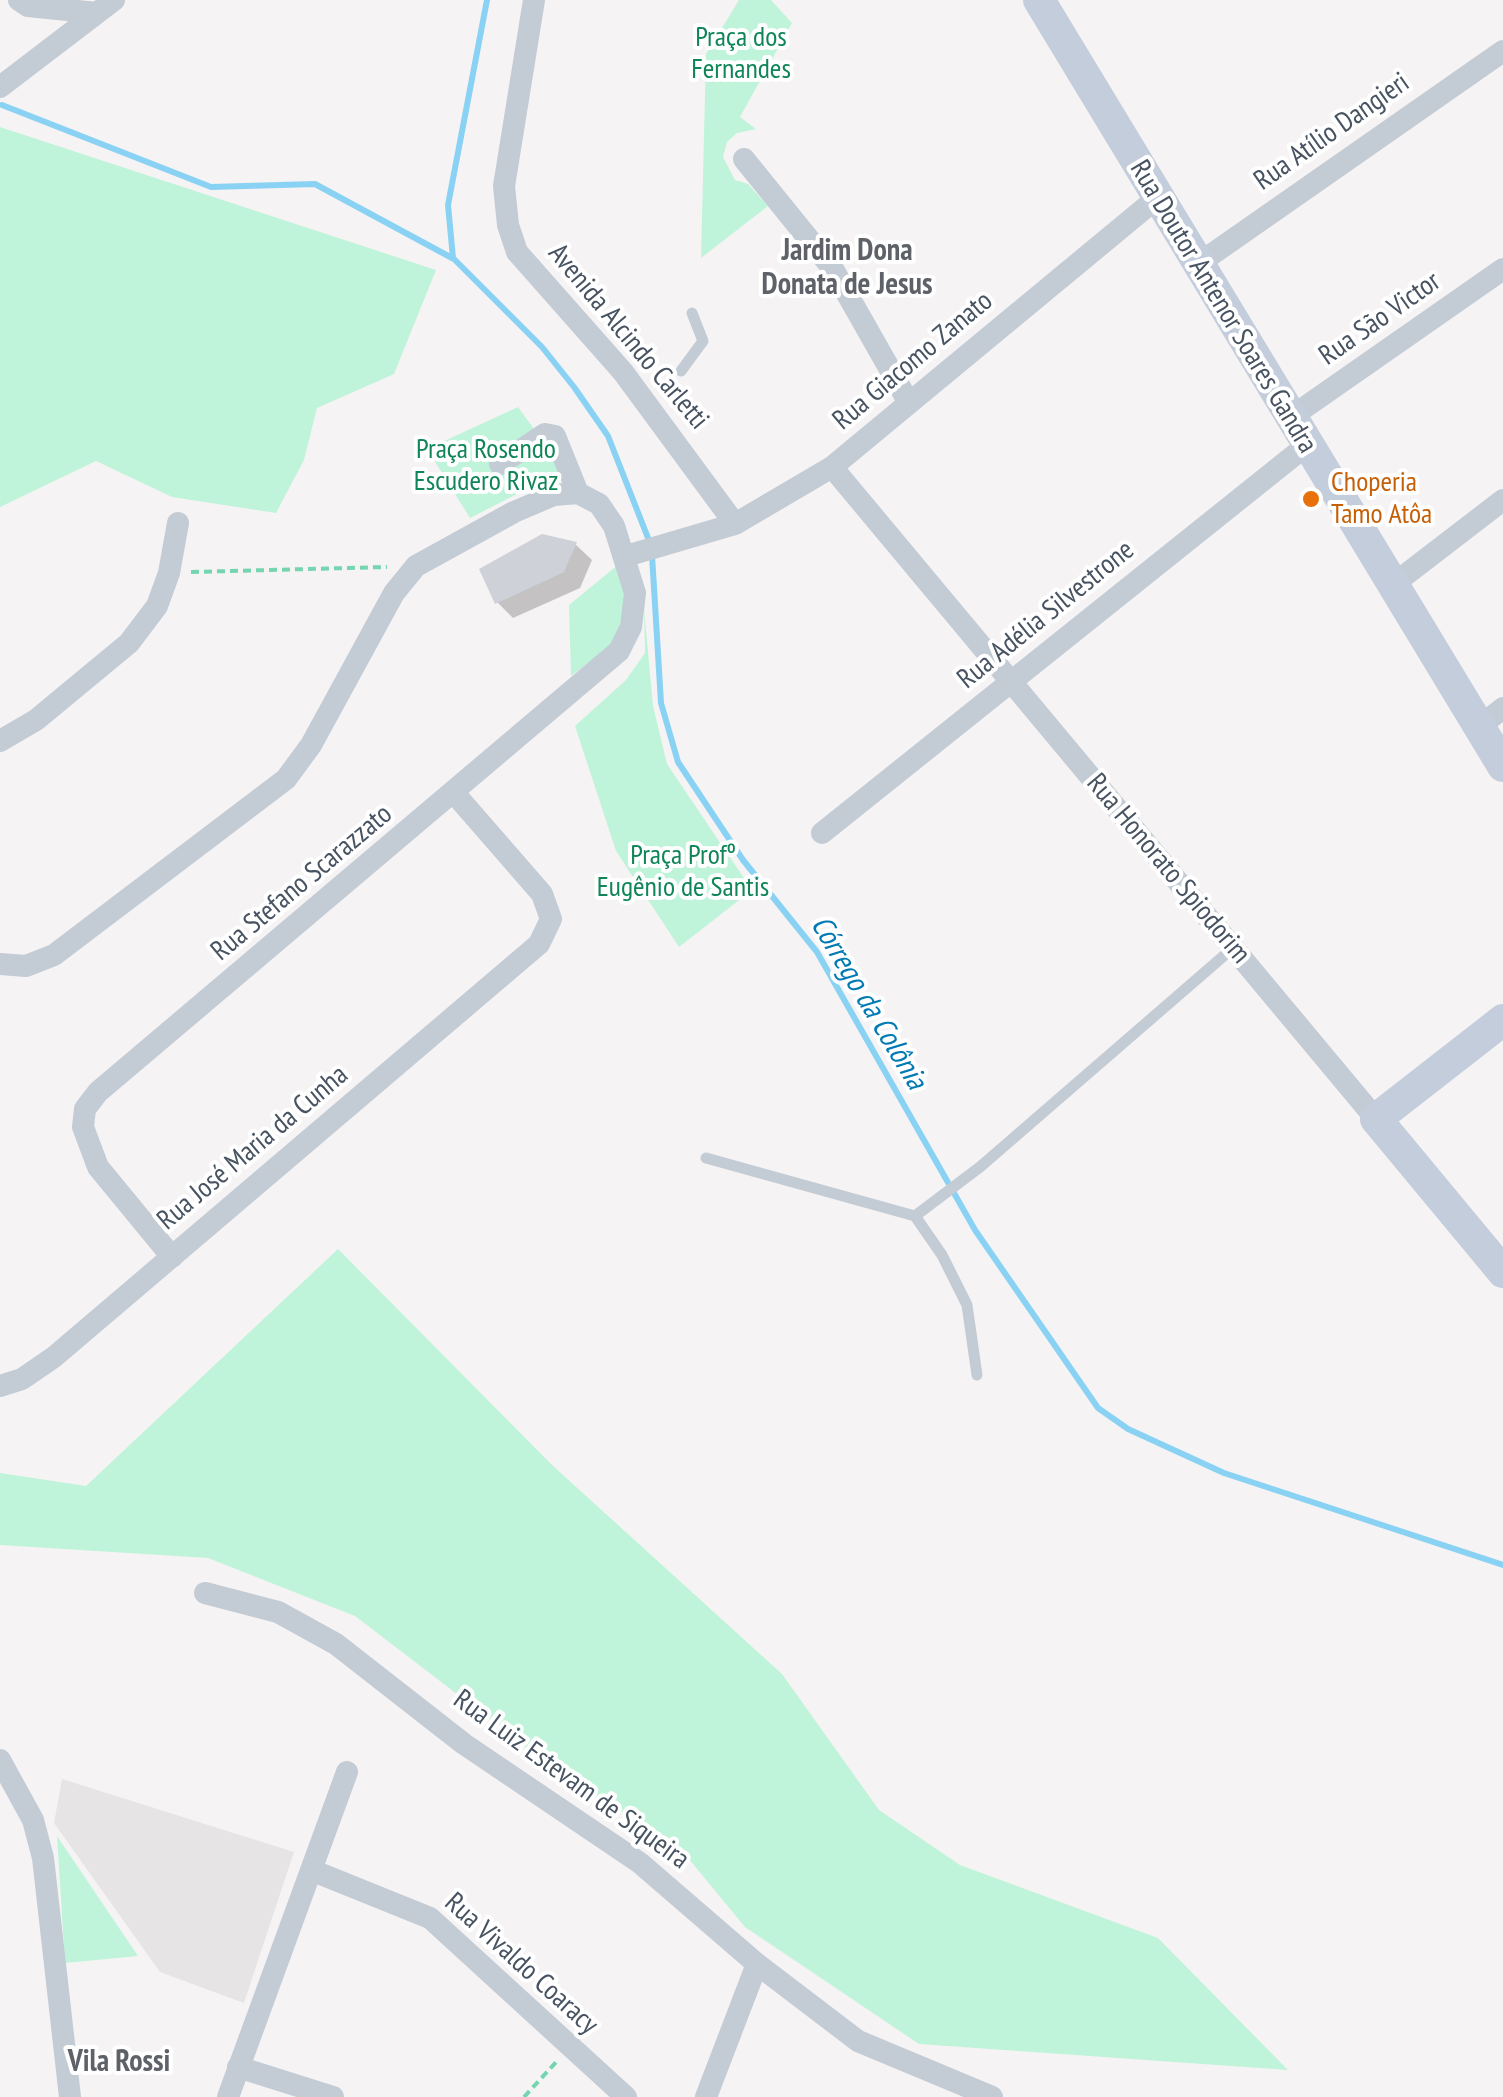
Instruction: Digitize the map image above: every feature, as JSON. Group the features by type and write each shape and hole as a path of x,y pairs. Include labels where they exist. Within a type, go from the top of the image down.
{"main road":[{"name":"Rua Doutor Antenor Soares Gandra","path":"1039,0 1392,586 1491,718 1503,766"},
{"path":"1376,1119 1503,1020"},
{"name":"Rua Honorato Spiodorim","path":"1376,1119 1503,1272"}],"street":[{"path":"19,0 28,6 105,7"},
{"name":"Avenida Alcindo Carletti","path":"534,0 504,186 508,225 517,252 622,372 735,524"},
{"path":"0,87 105,7"},
{"name":"Rua Atílio Dangieri","path":"1198,264 1503,52"},
{"path":"744,159 833,270 909,403"},
{"name":"Rua Giacomo Zanato","path":"634,554 735,524 832,467 1157,198"},
{"name":"Rua São Victor","path":"1299,431 1503,269"},
{"name":"Rua Adélia Silvestrone","path":"822,833 1011,682 1299,431"},
{"path":"0,964 26,966 54,955 286,780 311,745 394,593 416,566 514,512 554,495 578,493 555,436 545,434 500,464"},
{"name":"Rua Honorato Spiodorim","path":"832,467 1376,1119"},
{"name":"Rua Stefano Scarazzato","path":"172,1257 98,1167 86,1138 84,1109 98,1092 455,794 619,650 630,627 635,594 634,554 598,504 578,493"},
{"path":"1392,586 1503,500"},
{"path":"0,740 68,696 129,643 157,606 169,573 178,523"},
{"name":"Rua José Maria da Cunha","path":"0,1386 22,1379 54,1358 539,944 551,919 542,894 455,794"},
{"name":"Rua Luiz Estevam de Siqueira","path":"205,1593 278,1612 336,1644 464,1744 640,1864 757,1964 858,2042 992,2097"},
{"path":"0,1760 34,1820 43,1858 70,2097"},
{"path":"228,2097 347,1772"},
{"name":"Rua Vivaldo Coaracy","path":"311,1870 430,1918 626,2097"},
{"path":"706,2097 757,1964"},
{"path":"238,2067 314,2087 333,2097"}],"lane":[{"path":"681,371 703,341 692,313"},
{"path":"914,1216 980,1168 1234,946"},
{"path":"706,1158 914,1216 942,1255 967,1304 977,1375"}],"path":[{"path":"169,573 416,566"},
{"path":"524,2097 568,2048"}],"shaded area":[{"path":"62,1779 294,1852 244,2003 160,1972 54,1823"}],"green space":[{"name":"Praça dos Fernandes","path":"739,0 771,0 792,23 740,117 756,129 737,133 727,142 723,157 735,180 748,184 768,206 701,258 706,54"},
{"path":"0,127 436,270 394,374 317,408 304,460 276,513 172,497 96,461 0,507"},
{"name":"Praça Rosendo Escudero Rivaz","path":"518,407 564,470 470,518 427,449"},
{"path":"619,564 626,585 624,615 613,644 571,676 569,605"},
{"name":"Praça Profº Eugênio de Santis","path":"644,608 653,706 667,764 752,890 679,947 616,851 575,726 626,680 645,653"},
{"path":"338,1249 552,1465 782,1674 879,1810 960,1865 1158,1938 1288,2070 919,2044 745,1927 674,1841 585,1792 355,1616 208,1558 0,1545 0,1473 86,1486"},
{"path":"57,1836 138,1956 65,1963"}],"building":[{"path":"542,534 577,542 564,572 495,604 479,569"}],"waterway":[{"name":"Córrego da Colônia","path":"487,0 448,205 453,258 542,347 608,436 650,543"},
{"path":"2,105 211,187 315,184 452,258"},
{"name":"Córrego da Colônia","path":"652,555 661,703 678,762 743,860 817,952 975,1230 1098,1408 1128,1429 1224,1473 1503,1565"}],"place":[{"name":"Choperia Tamo Atôa","path":"1311,499"}],"district":[{"name":"Jardim Dona Donata de Jesus","path":"847,268"},
{"name":"Vila Rossi","path":"119,2062"}]}
